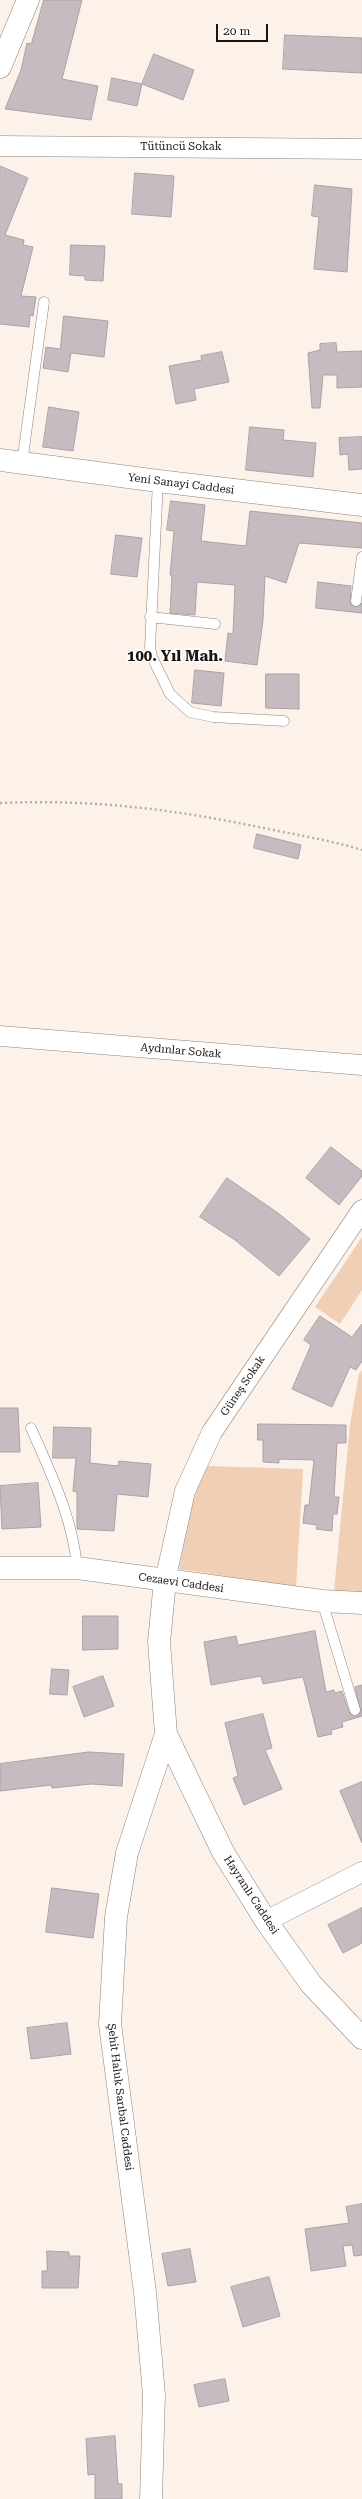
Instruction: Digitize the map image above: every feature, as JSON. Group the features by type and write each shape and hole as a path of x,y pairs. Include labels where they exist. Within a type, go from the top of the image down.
{"street":[{"path":"0,67 28,0"},
{"name":"Tütüncü Sokak","path":"0,146 362,149"},
{"name":"Yeni Sanayi Caddesi","path":"0,460 158,482 362,505"},
{"name":"Aydınlar Sokak","path":"0,1036 362,1065"},
{"name":"Güneş Sokak","path":"165,1580 185,1491 212,1432 362,1210"},
{"name":"Cezaevi Caddesi","path":"0,1568 77,1568 322,1601 362,1603"},
{"name":"Şehit Haluk Sarıbal Caddesi","path":"151,2499 154,2394 147,2308 110,2024 116,1917 127,1853 166,1734 159,1642 165,1580"},
{"name":"Hayranlı Caddesi","path":"166,1734 223,1852 266,1921 311,1984 362,2038"},
{"path":"266,1921 362,1872"}],"lane":[{"path":"22,463 44,302"},
{"path":"158,482 150,617 152,657 170,694 181,706 190,712 206,716 284,721"},
{"path":"356,601 362,557"},
{"path":"150,617 215,624"},
{"path":"31,1428 66,1512 75,1548 77,1568"},
{"path":"322,1601 355,1710"}],"path":[{"path":"0,803 66,802 156,808 211,817 362,850"}],"shaded area":[{"path":"362,1237 362,1290 340,1324 315,1307"},
{"path":"362,1370 362,1592 334,1591 350,1424 359,1374"},
{"path":"208,1466 303,1469 296,1587 179,1569 193,1503"}],"building":[{"path":"44,0 82,0 62,79 98,86 91,120 5,109 21,70 27,43 31,44"},
{"path":"285,35 362,38 362,73 283,69"},
{"path":"154,54 194,70 183,100 142,84"},
{"path":"112,78 142,84 137,106 108,100"},
{"path":"0,166 28,178 5,235 24,240 23,245 33,247 21,296 36,297 33,316 30,315 29,327 0,324"},
{"path":"135,173 174,176 171,217 132,214"},
{"path":"315,185 352,189 347,272 314,269 319,217 312,216"},
{"path":"71,245 105,246 103,281 85,280 85,276 70,275"},
{"path":"64,316 108,321 104,357 71,353 68,372 43,368 46,347 60,349"},
{"path":"336,343 337,352 362,351 362,387 337,388 337,375 323,375 320,408 312,408 308,353 320,350 320,344"},
{"path":"222,352 229,382 194,389 196,400 176,404 169,366 202,360 201,356"},
{"path":"49,407 79,412 73,451 43,447"},
{"path":"250,427 284,430 283,440 316,443 313,477 246,470"},
{"path":"362,437 362,469 349,470 348,454 340,455 339,438"},
{"path":"171,501 205,505 201,541 246,546 250,511 362,523 362,548 299,543 286,583 265,576 263,620 257,665 225,661 228,633 233,634 235,585 197,582 195,615 170,613 172,575 170,575 174,531 167,530"},
{"path":"116,535 142,538 137,577 111,574"},
{"path":"318,582 351,586 350,603 356,607 362,603 362,613 316,608"},
{"path":"195,670 224,673 221,706 192,703"},
{"path":"266,674 299,674 299,709 266,708"},
{"path":"257,834 301,845 298,859 254,848"},
{"path":"331,1147 362,1171 362,1176 339,1205 306,1178"},
{"path":"227,1178 278,1213 310,1239 279,1276 235,1240 200,1217"},
{"path":"320,1316 352,1337 362,1324 362,1361 356,1370 350,1367 332,1407 292,1389 311,1345 304,1340"},
{"path":"0,1408 18,1408 20,1452 0,1452"},
{"path":"258,1424 346,1425 346,1443 337,1443 334,1497 339,1497 337,1514 333,1514 332,1531 316,1529 317,1525 303,1523 305,1505 309,1505 314,1460 279,1459 279,1463 263,1462 263,1440 258,1440"},
{"path":"54,1427 91,1428 90,1463 118,1466 119,1461 151,1464 148,1497 117,1494 114,1531 77,1529 77,1492 73,1491 76,1458 53,1458"},
{"path":"38,1483 41,1527 2,1529 0,1486"},
{"path":"83,1616 118,1616 118,1649 83,1650"},
{"path":"315,1631 326,1692 334,1690 335,1693 342,1691 349,1712 353,1716 357,1716 361,1712 355,1687 362,1685 362,1716 342,1722 343,1727 331,1730 332,1734 318,1737 303,1677 263,1684 261,1676 211,1685 204,1642 236,1636 238,1645"},
{"path":"52,1669 69,1670 67,1695 50,1694"},
{"path":"103,1676 114,1706 84,1717 73,1687"},
{"path":"263,1714 272,1748 265,1750 282,1789 244,1805 233,1778 238,1776 225,1723"},
{"path":"89,1752 124,1754 122,1786 91,1784 52,1788 51,1785 0,1791 0,1764"},
{"path":"362,1782 362,1843 340,1791"},
{"path":"52,1888 99,1894 93,1938 46,1932"},
{"path":"362,1908 362,1943 343,1953 328,1925"},
{"path":"67,2023 71,2054 31,2059 27,2028"},
{"path":"362,2204 362,2255 354,2256 352,2245 343,2246 346,2266 311,2271 305,2229 349,2223 346,2207"},
{"path":"190,2249 196,2282 168,2286 162,2254"},
{"path":"47,2251 69,2252 69,2256 80,2256 78,2288 42,2288 42,2271 47,2271"},
{"path":"269,2277 280,2316 243,2327 231,2287"},
{"path":"225,2379 229,2401 199,2407 194,2385"},
{"path":"115,2436 118,2484 122,2484 122,2499 95,2499 95,2474 88,2475 86,2439"}],"district":[{"name":"100. Yıl Mah.","path":"175,657"}]}
